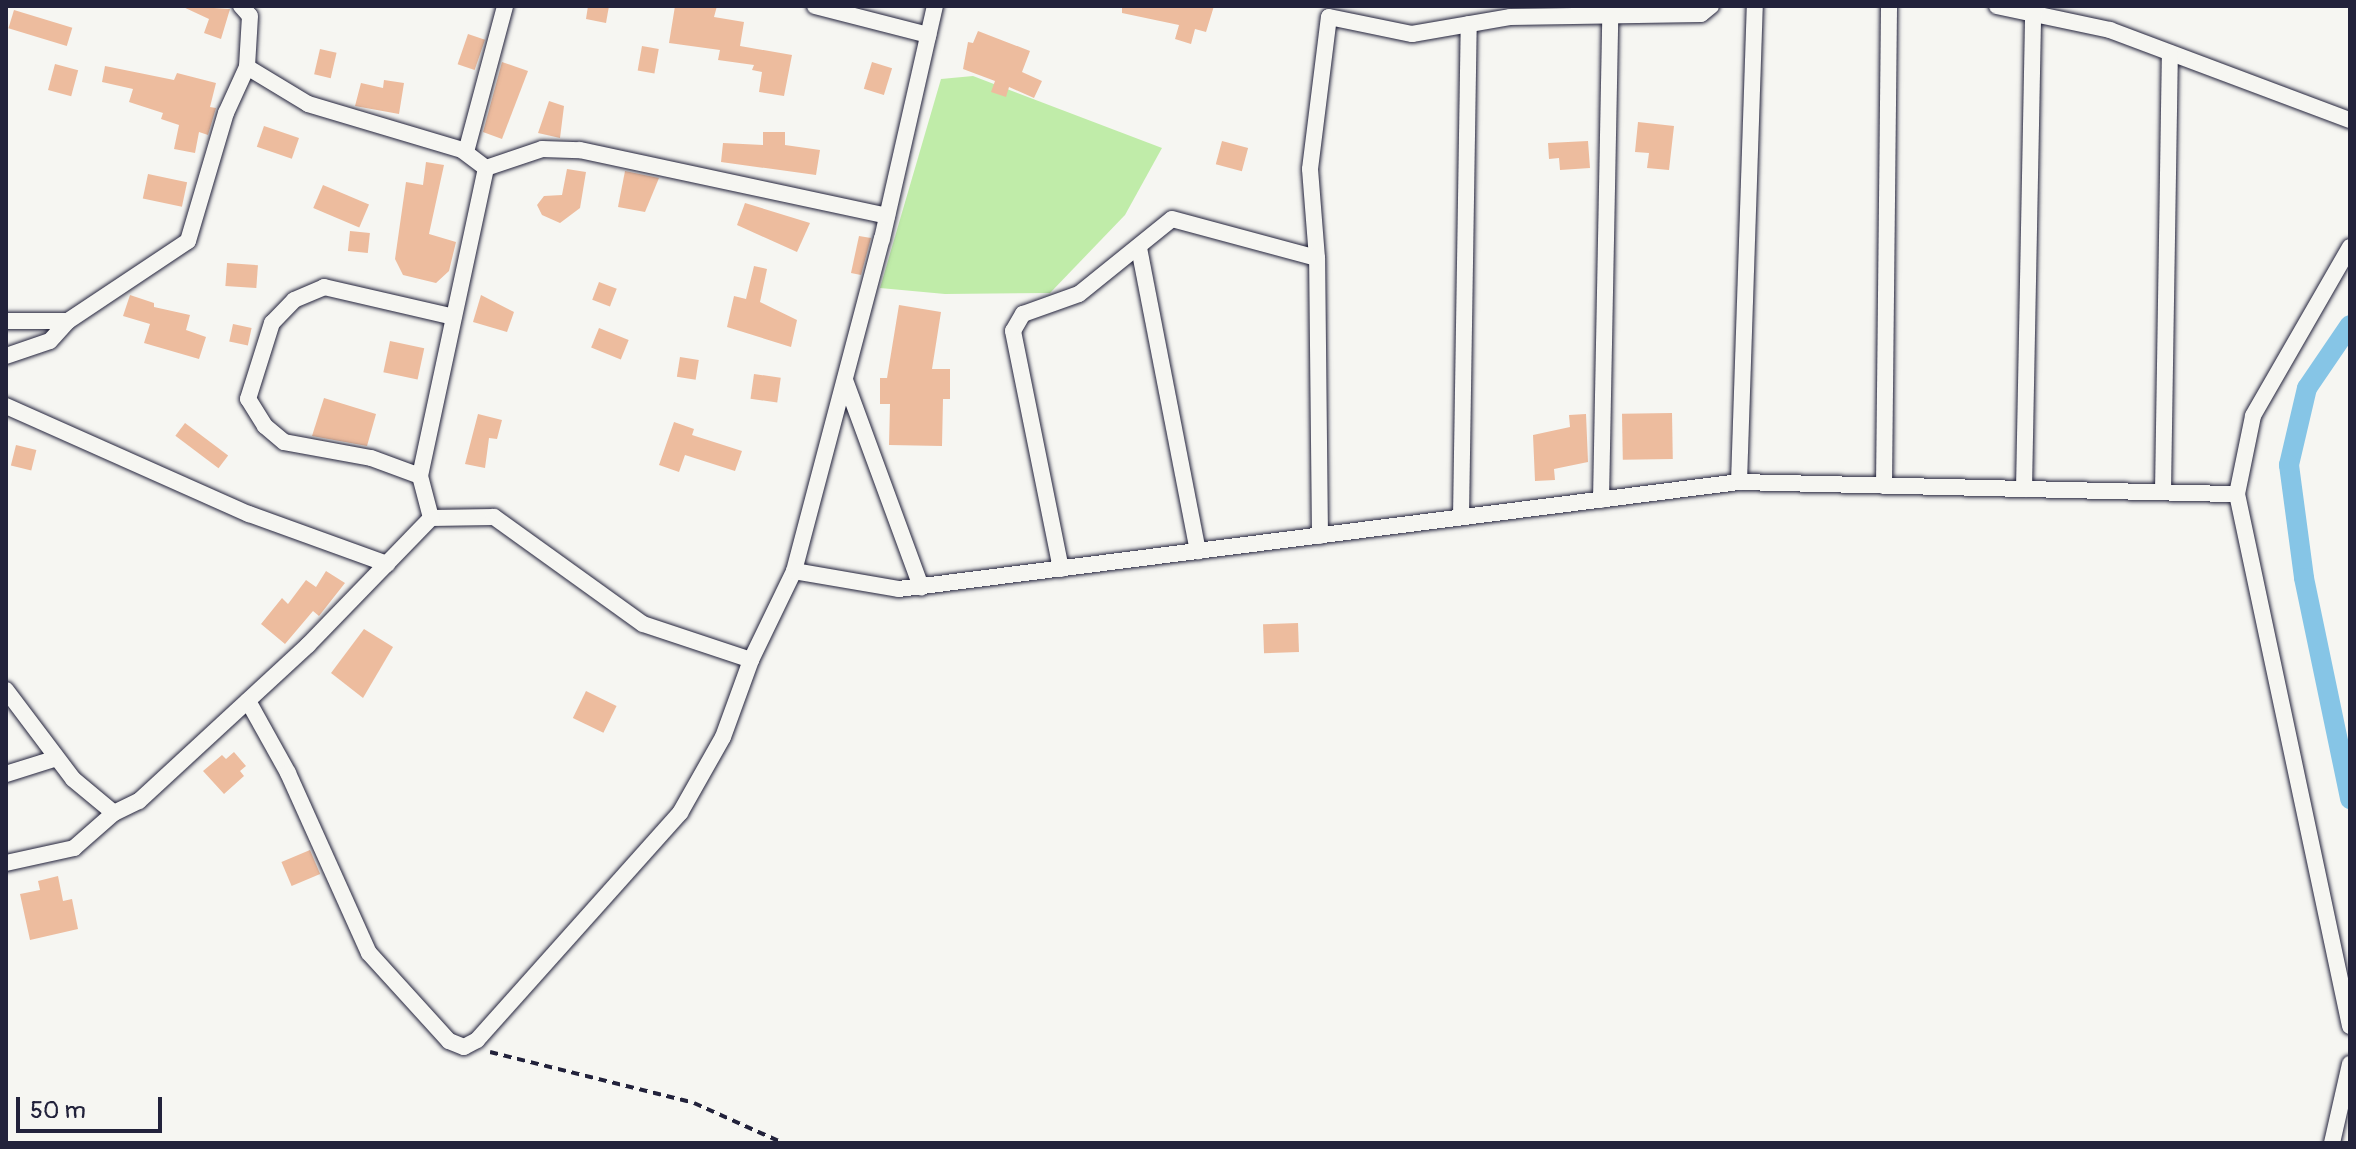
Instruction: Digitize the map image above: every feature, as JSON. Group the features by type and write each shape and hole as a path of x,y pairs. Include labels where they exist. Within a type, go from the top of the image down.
{"street":[{"path":"6,356 50,341 68,321 188,241 226,113 247,67 250,16 241,6"},
{"path":"466,152 505,6"},
{"path":"815,6 928,35"},
{"path":"248,701 288,773 369,953 449,1041 464,1047 477,1040 680,813 723,737 751,660 794,571 887,216 935,6"},
{"path":"1320,536 1317,258 1310,169 1329,17 1412,34 1510,17 1701,14 1711,6"},
{"path":"1739,482 1755,6"},
{"path":"1884,486 1889,6"},
{"path":"1997,6 2033,11 2110,30 2350,120"},
{"path":"2024,489 2033,11"},
{"path":"1601,500 1610,15"},
{"path":"1461,517 1469,24"},
{"path":"2163,492 2170,53"},
{"path":"247,67 308,104 466,152 486,168"},
{"path":"486,168 542,149 580,150 887,216"},
{"path":"431,518 420,476 486,168"},
{"path":"1061,569 1013,331 1023,314 1079,294 1172,219 1317,258"},
{"path":"2350,247 2253,416 2237,494 2350,1026"},
{"path":"1139,248 1198,551"},
{"path":"420,476 371,458 284,442 265,426 248,399 272,323 294,300 324,287 454,317"},
{"path":"6,321 68,321"},
{"path":"845,380 921,587"},
{"path":"7,411 249,514 387,564"},
{"path":"794,571 899,589 921,587 1739,482 2237,494"},
{"path":"6,863 74,848 114,813 139,801 248,701 431,518 494,517 643,624 751,660"},
{"path":"6,690 73,779 114,813"},
{"path":"6,774 57,758"},
{"path":"2332,1143 2350,1064"}],"path":[{"path":"464,1047 694,1103 783,1143"}],"green space":[{"path":"973,76 1162,148 1125,215 1050,293 945,294 880,288 941,79"}],"building":[{"path":"181,6 230,9 221,39 204,33 209,19"},
{"path":"588,6 609,6 606,23 586,19"},
{"path":"675,6 717,6 714,17 744,22 740,46 792,55 784,96 759,92 762,72 752,70 754,65 718,60 720,50 669,43"},
{"path":"1122,6 1214,6 1206,32 1195,29 1191,44 1175,39 1179,25 1122,13"},
{"path":"14,10 72,28 67,46 8,28"},
{"path":"978,31 1030,51 1022,72 1042,81 1034,98 1009,87 1006,97 991,92 995,81 963,69 968,42 973,43"},
{"path":"468,34 485,40 475,70 458,64"},
{"path":"642,46 659,49 654,74 638,71"},
{"path":"320,49 337,53 331,78 314,74"},
{"path":"502,62 528,71 502,139 483,132"},
{"path":"872,62 892,68 884,95 864,89"},
{"path":"55,64 78,70 71,96 48,90"},
{"path":"105,66 174,80 177,73 216,83 210,107 216,108 208,135 199,132 195,153 174,149 179,125 161,119 163,113 129,102 133,89 102,82"},
{"path":"384,80 404,83 399,114 355,106 361,83 383,88"},
{"path":"549,101 564,106 560,138 538,133"},
{"path":"1638,122 1674,126 1669,170 1647,168 1649,153 1635,152"},
{"path":"264,126 299,138 292,159 257,147"},
{"path":"763,132 785,132 785,145 820,150 816,175 721,162 723,143 763,145"},
{"path":"1222,141 1248,148 1242,171 1216,164"},
{"path":"1588,141 1590,168 1560,170 1559,158 1549,159 1548,143"},
{"path":"426,162 444,165 429,234 456,242 449,271 436,283 403,275 395,259 406,182 423,185"},
{"path":"567,169 586,172 580,208 560,223 542,215 537,205 544,196 562,195"},
{"path":"625,171 659,178 645,212 618,207"},
{"path":"148,174 187,182 182,207 143,198"},
{"path":"323,185 369,205 359,228 313,208"},
{"path":"745,203 810,223 797,252 737,225"},
{"path":"350,231 370,233 368,253 348,251"},
{"path":"859,236 871,238 861,275 851,273"},
{"path":"227,263 258,265 256,288 225,286"},
{"path":"754,266 767,269 760,302 797,320 791,347 727,327 734,296 746,299"},
{"path":"599,282 617,289 610,307 592,300"},
{"path":"130,295 154,303 154,307 190,315 186,330 206,337 199,359 144,343 150,324 123,316"},
{"path":"481,295 514,312 507,332 473,322"},
{"path":"899,305 941,312 932,369 950,369 950,399 943,399 942,446 889,445 890,404 880,404 880,378 887,378"},
{"path":"233,324 252,328 248,346 229,342"},
{"path":"599,328 629,340 621,359 591,347"},
{"path":"390,341 424,348 418,380 383,372"},
{"path":"680,357 699,360 696,380 677,377"},
{"path":"754,374 781,378 777,403 751,399"},
{"path":"324,398 376,414 367,446 312,436"},
{"path":"1672,413 1673,459 1623,460 1622,414"},
{"path":"478,414 502,420 497,439 489,438 485,468 465,464"},
{"path":"1586,414 1588,462 1554,469 1555,480 1535,481 1533,435 1570,427 1569,415"},
{"path":"674,422 694,429 692,435 742,451 735,471 685,455 679,472 659,465"},
{"path":"185,423 228,455 218,468 175,436"},
{"path":"16,445 36,450 31,470 11,465"},
{"path":"326,571 345,583 319,616 313,611 285,644 261,624 282,598 288,604 306,580 316,587"},
{"path":"1298,623 1299,652 1264,653 1263,624"},
{"path":"364,629 393,647 363,698 331,673"},
{"path":"586,691 617,706 603,733 573,718"},
{"path":"234,752 246,766 240,771 244,776 224,794 203,771 222,755 226,759"},
{"path":"310,850 320,874 292,886 281,862"},
{"path":"58,876 63,901 72,899 78,929 30,940 20,894 40,890 38,881"}],"waterway":[{"path":"2350,325 2307,388 2289,465 2304,578 2350,799"}]}
